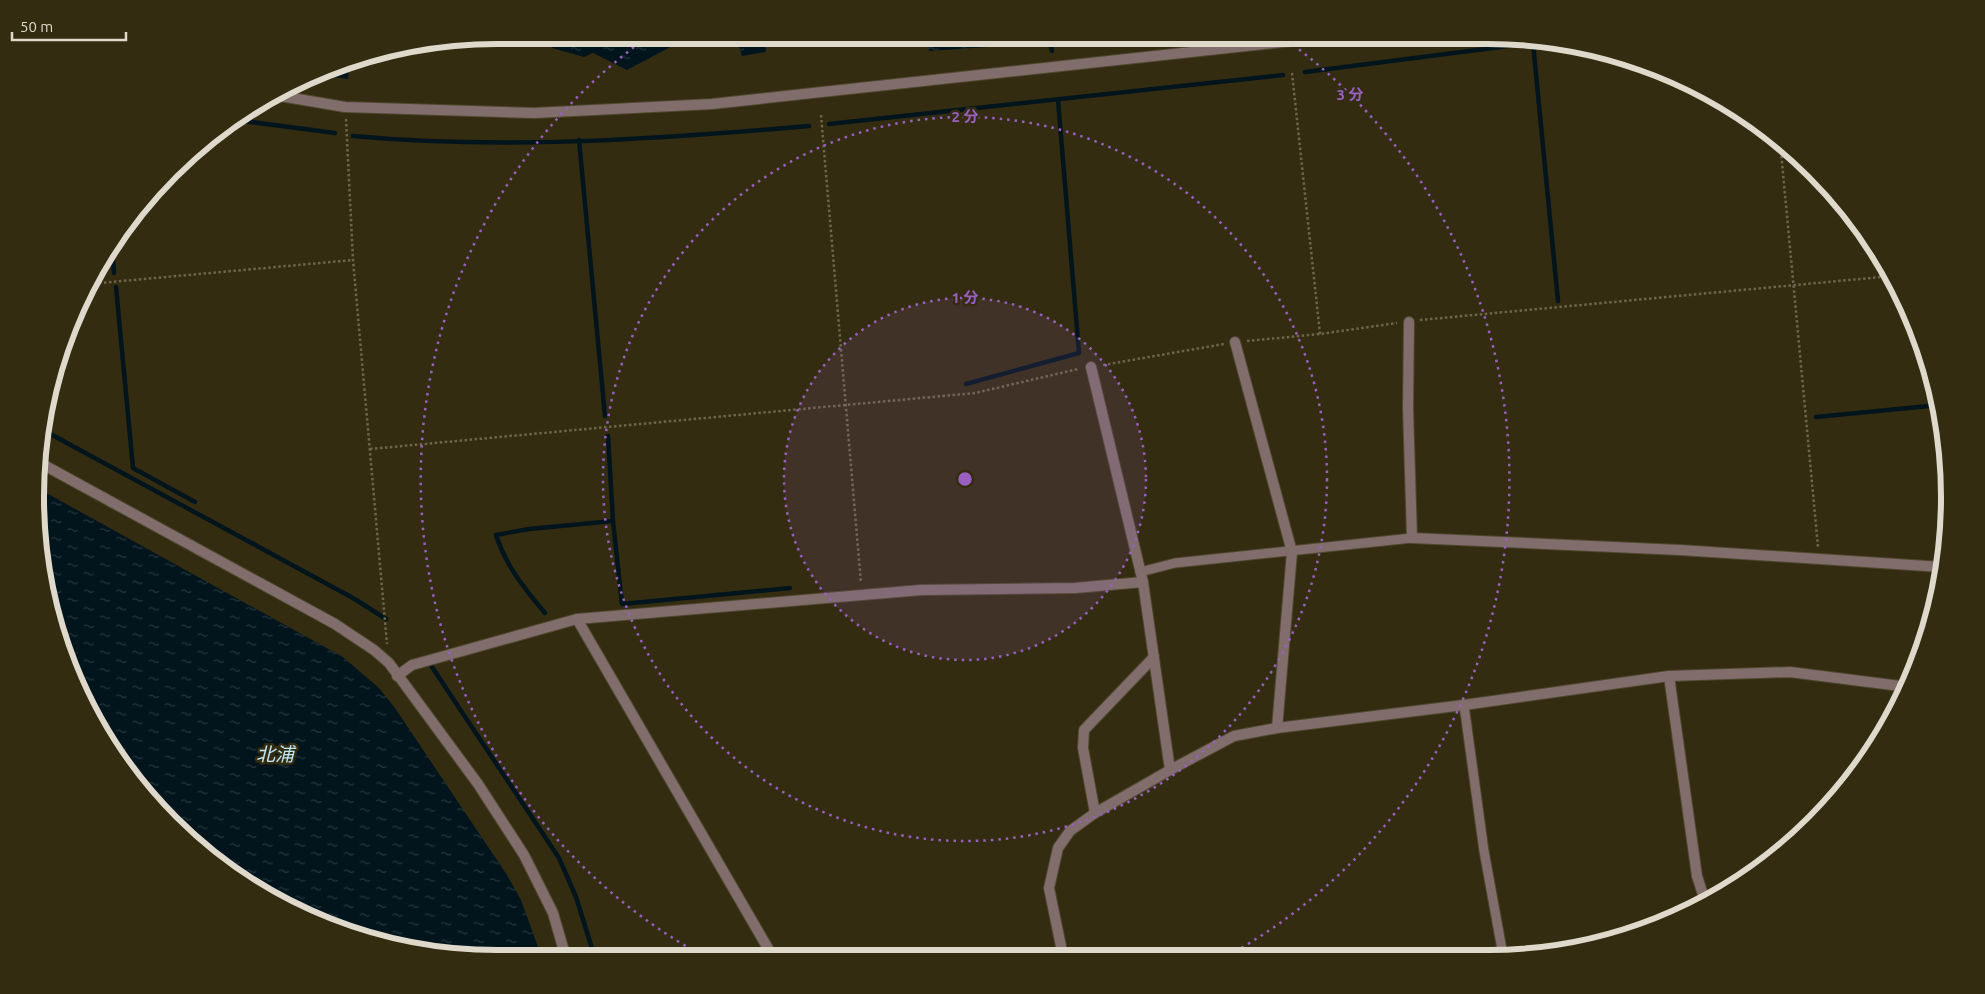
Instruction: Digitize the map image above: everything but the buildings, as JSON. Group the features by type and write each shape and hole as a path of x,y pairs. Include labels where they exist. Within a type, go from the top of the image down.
{"street":[{"path":"284,97 345,107 534,113 712,104 1264,44"},
{"path":"1409,322 1408,408 1412,538 1680,550 1936,567"},
{"path":"1235,342 1292,552 1278,728"},
{"path":"1091,367 1143,582 1170,770"},
{"path":"45,466 335,624 374,650 389,663 478,784 524,854 553,913 564,950"},
{"path":"398,676 412,666 578,619 921,590 1075,588 1143,582"},
{"path":"578,619 769,950"},
{"path":"1095,813 1083,748 1084,730 1154,657"},
{"path":"1062,950 1049,888 1058,848 1070,831 1095,813 1234,736 1278,728 1464,705 1669,676 1790,672 1900,686"},
{"path":"1669,676 1697,876 1703,896"}],"lane":[{"path":"1140,572 1175,563 1412,538"},
{"path":"1464,705 1484,851 1503,950"}],"path":[{"path":"1292,72 1320,334"},
{"path":"345,107 352,260 389,663"},
{"path":"821,116 862,595"},
{"path":"1781,151 1820,560"},
{"path":"97,283 352,260"},
{"path":"370,449 975,393 1091,367 1235,342 1320,334 1409,322 1884,277"}],"water":[{"path":"553,44 676,44 627,70 593,53 584,57 552,48"},
{"path":"738,44 765,44 766,52 742,56"},
{"path":"929,44 1033,44 929,51"},
{"path":"349,69 348,79 329,76"},
{"name":"北浦","path":"44,492 343,657 379,688 395,708 507,875 521,900 539,950 467,949 409,942 351,926 297,904 245,874 198,838 156,796 137,773 104,724 78,670 59,614 52,585 45,527"}],"waterway":[{"path":"1050,44 1052,51"},
{"path":"1305,72 1516,45"},
{"path":"1533,47 1558,301"},
{"path":"829,124 1283,75"},
{"path":"966,384 1079,353 1058,100"},
{"path":"244,121 335,133"},
{"path":"353,136 467,142 581,141 638,139 809,126"},
{"path":"579,140 605,416"},
{"path":"113,256 114,273"},
{"path":"116,287 133,468 195,502"},
{"path":"1816,417 1932,406"},
{"path":"49,433 353,598 386,619"},
{"path":"608,436 613,521 622,604 790,588"},
{"path":"545,613 510,567 496,535 529,529 613,521"},
{"path":"430,664 559,858 576,897 593,950"}]}
